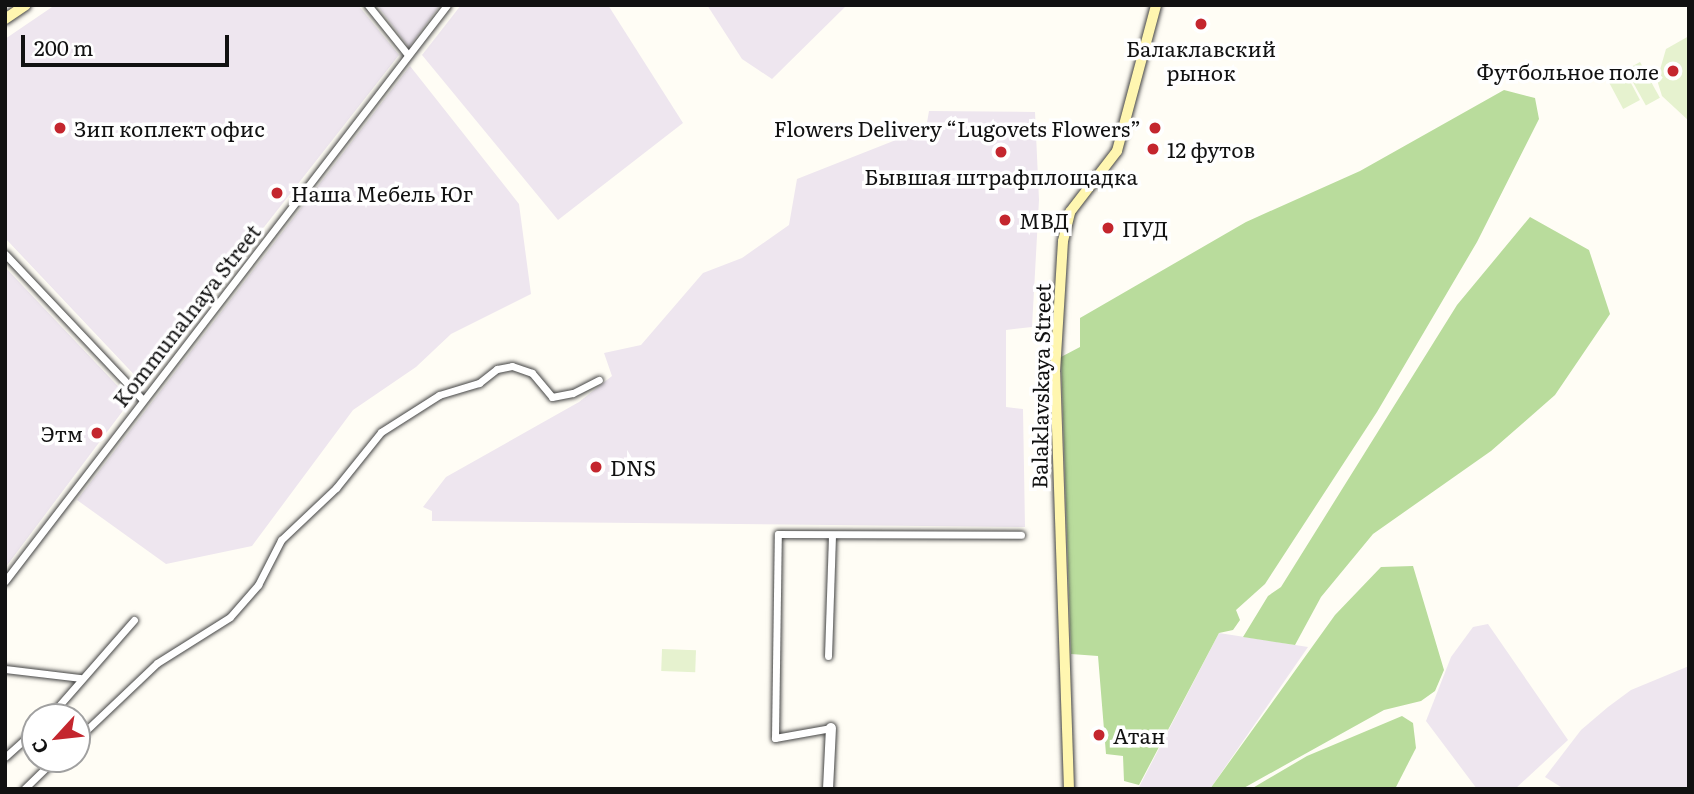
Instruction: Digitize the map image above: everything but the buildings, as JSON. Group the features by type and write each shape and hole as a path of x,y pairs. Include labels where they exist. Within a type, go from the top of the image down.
{"main road":[{"path":"5,19 26,5"},
{"name":"Balaklavskaya Street","path":"1069,789 1055,372 1063,241 1070,212 1117,151 1156,5"}],"street":[{"path":"368,5 408,55"},
{"name":"Kommunalnaya Street","path":"5,581 447,5"},
{"path":"5,254 143,400"},
{"path":"91,726 157,663 196,634 230,617 258,585 281,540 336,488 381,432 439,395 479,383 496,369 512,366 532,373 552,397 573,393 599,380"},
{"path":"828,789 831,728 775,738 778,534 1021,535"},
{"path":"828,656 832,535"},
{"path":"60,703 134,620"},
{"path":"5,669 81,678"},
{"path":"5,757 21,743"},
{"path":"24,789 41,773"}],"shaded area":[{"path":"55,5 358,5 399,55 142,383 5,238 5,39"},
{"path":"377,5 440,5 409,47"},
{"path":"461,5 608,5 683,123 558,220 422,55"},
{"path":"707,5 847,5 772,79 742,59"},
{"path":"410,66 519,204 531,294 451,334 416,367 353,410 252,546 166,564 77,500"},
{"path":"929,111 1035,112 1039,200 1032,327 1006,330 1006,407 1023,409 1025,527 432,521 432,511 423,507 446,477 579,402 612,376 604,353 641,345 703,273 742,258 789,225 797,179 906,136 924,140"},
{"path":"5,267 131,400 5,568"},
{"path":"1488,624 1568,740 1515,789 1477,789 1426,721 1451,657 1473,627"},
{"path":"1219,633 1308,647 1210,789 1138,789"},
{"path":"1689,666 1689,789 1564,789 1545,777 1581,730 1608,707 1631,690"}],"green space":[{"name":"Футбольное поле","path":"1689,36 1689,121 1662,96 1657,80 1666,49"},
{"path":"1640,62 1660,98 1646,106 1626,70"},
{"path":"1624,70 1640,100 1623,109 1607,79"},
{"path":"1504,90 1535,98 1539,119 1477,242 1377,412 1265,584 1236,610 1240,620 1233,630 1219,633 1139,785 1124,781 1123,756 1106,754 1098,656 1071,654 1061,357 1080,347 1080,318 1246,222 1360,171"},
{"path":"1530,217 1589,250 1610,314 1555,395 1491,451 1373,534 1321,597 1295,645 1243,637 1268,596 1281,587 1457,305"},
{"path":"1413,566 1444,670 1435,691 1421,701 1384,710 1242,789 1210,789 1335,615 1381,567"},
{"path":"662,649 696,650 695,672 661,671"},
{"path":"1402,716 1413,723 1416,748 1395,789 1251,789 1307,756"}],"place":[{"name":"Балаклавский рынок","path":"1201,24"},
{"name":"Футбольное поле","path":"1673,71"},
{"name":"Зип коплект офис","path":"60,128"},
{"name":"Flowers Delivery “Lugovets Flowers”","path":"1155,128"},
{"name":"12 футов","path":"1153,149"},
{"name":"Бывшая штрафплощадка","path":"1001,152"},
{"name":"Наша Мебель Юг","path":"277,193"},
{"name":"МВД","path":"1005,220"},
{"name":"ПУД","path":"1108,228"},
{"name":"Этм","path":"97,433"},
{"name":"DNS","path":"596,467"},
{"name":"Атан","path":"1099,735"}]}
